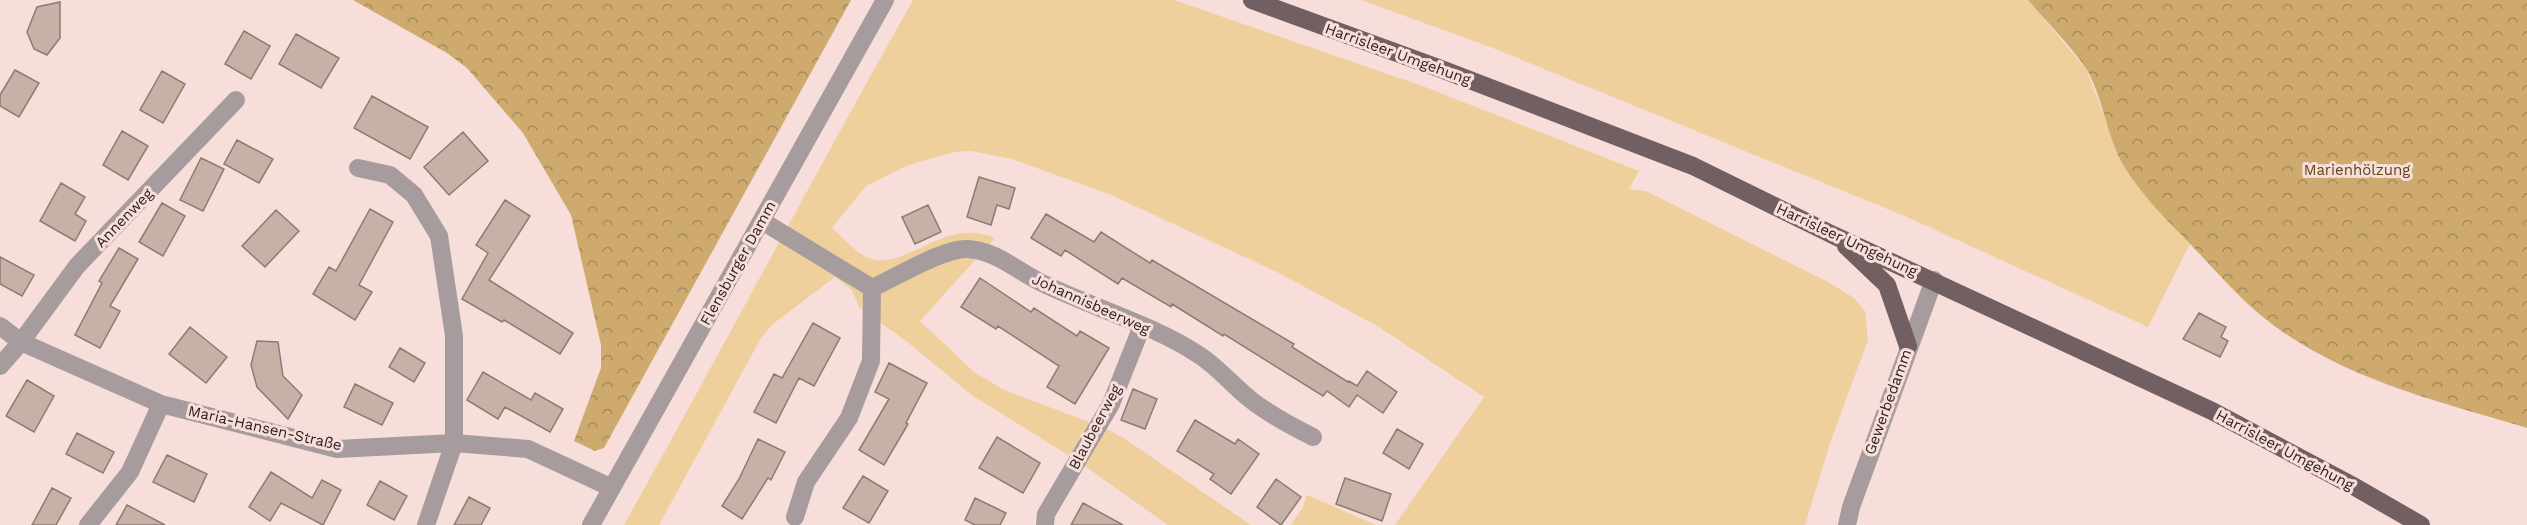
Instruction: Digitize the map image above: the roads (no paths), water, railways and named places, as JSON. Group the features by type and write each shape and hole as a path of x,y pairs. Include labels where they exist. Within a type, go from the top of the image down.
{"main road":[{"name":"Harrisleer Umgehung","path":"1252,0 1441,69 1693,166 1833,235 2212,411 2421,525"},
{"path":"1833,235 1887,285 1908,346"}],"street":[{"name":"Flensburger Damm","path":"591,525 885,0"},
{"name":"Annenweg","path":"0,366 21,342 77,266 236,100"},
{"path":"357,168 390,175 414,195 439,236 453,336 454,443 426,525"},
{"path":"762,221 872,288 871,361 849,418 806,482 795,517"},
{"name":"Johannisbeerweg","path":"872,288 938,255 967,249 996,255 1037,281 1142,326 1200,355 1250,400 1279,420 1313,437"},
{"name":"Gewerbedamm","path":"1847,525 1851,507 1908,346 1934,280"},
{"name":"Maria-Hansen-Straße","path":"0,326 21,342 161,404 337,449 454,443 528,449 612,488"},
{"name":"Blaubeerweg","path":"1045,525 1046,514 1111,404 1142,326"},
{"path":"88,525 130,472 161,404"}],"park label":[{"name":"Marienhölzung","path":"2357,170"}]}
